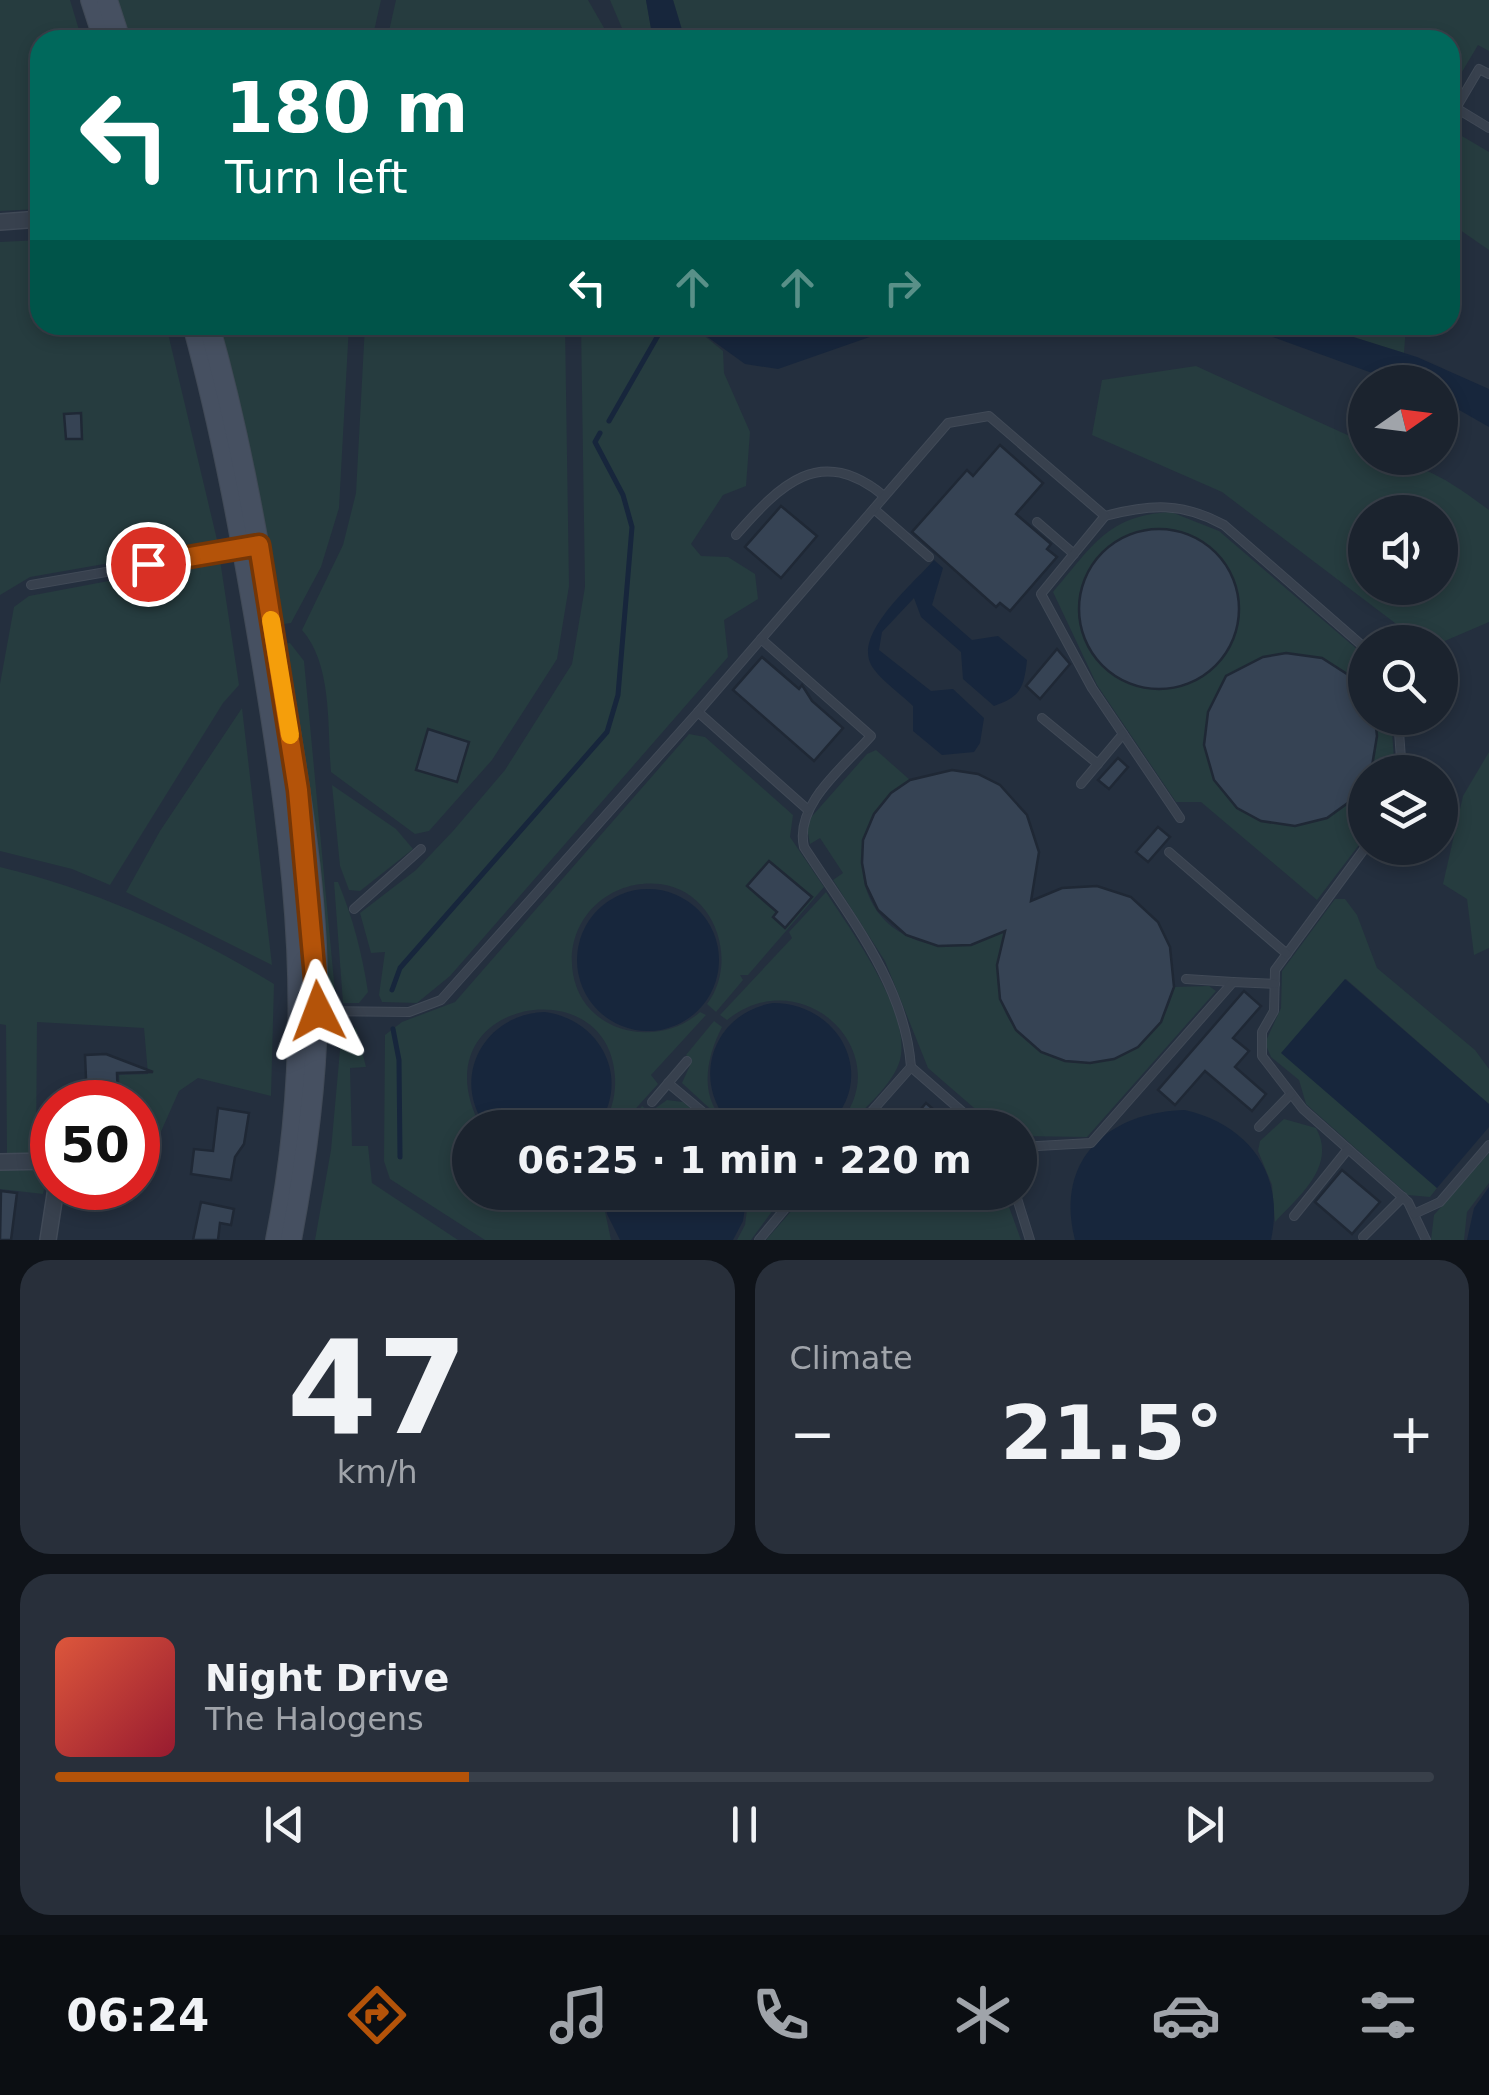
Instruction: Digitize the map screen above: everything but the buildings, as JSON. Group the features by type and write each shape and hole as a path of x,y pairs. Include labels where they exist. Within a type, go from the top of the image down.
{"main road":[{"path":"91,0 101,30"},
{"path":"107,0 117,30"},
{"path":"196,335 252,547"},
{"path":"211,335 252,547 310,1011 306,1146 291,1240"},
{"path":"276,1240 310,1011"}],"street":[{"path":"0,222 30,220"},
{"path":"0,1162 30,1161"},
{"path":"48,1240 53,1210"}],"lane":[{"path":"1460,101 1479,69 1489,74"},
{"path":"1460,110 1489,128"},
{"path":"310,1011 408,1012 441,1000 948,423 989,416 1105,516"},
{"path":"736,535 791,479 828,471 848,474 884,496"},
{"path":"1180,818 1123,734 1041,594 1105,516 1142,506 1172,505 1199,511 1224,524 1348,633"},
{"path":"874,509 929,557"},
{"path":"1038,522 1074,554"},
{"path":"31,584 252,547"},
{"path":"761,638 872,736 807,810 800,828 804,847 880,965 908,1032 911,1067 960,1110"},
{"path":"698,712 807,810"},
{"path":"1042,718 1098,764"},
{"path":"1081,784 1123,734"},
{"path":"354,910 421,848"},
{"path":"1168,852 1287,954"},
{"path":"1352,865 1275,970 1274,1010 1262,1032 1262,1056 1291,1094 1403,1198 1426,1240"},
{"path":"1186,980 1275,984"},
{"path":"1037,1146 1091,1143 1233,982"},
{"path":"652,1102 687,1061"},
{"path":"873,1110 911,1067"},
{"path":"668,1082 701,1110"},
{"path":"1259,1127 1291,1094"},
{"path":"1414,1214 1440,1202 1489,1145"},
{"path":"1294,1216 1348,1149"},
{"path":"1363,1237 1403,1198"},
{"path":"758,1240 784,1210"},
{"path":"1021,1210 1030,1240"}],"green space":[{"path":"0,0 70,0 79,30 30,30 30,210 0,211"},
{"path":"115,0 381,0 374,30 124,30"},
{"path":"396,0 588,0 605,30 389,30"},
{"path":"610,0 646,0 651,30 623,30"},
{"path":"673,0 1489,0 1489,51 1478,45 1460,75 1460,30 682,30"},
{"path":"1460,135 1489,152 1489,250 1460,230"},
{"path":"30,240 30,335 168,335 218,544 30,577 0,595 0,242"},
{"path":"218,335 348,335 339,508 321,567 291,623 277,625"},
{"path":"364,335 565,335 569,586 557,659 492,760 429,831 415,834 331,772 324,679 312,644 302,630 343,545 356,493"},
{"path":"581,335 703,335 723,351 724,373 750,432 746,486 723,495 691,544 701,556 728,557 755,574 758,599 724,620 728,657 450,976 417,1003 382,1002 379,995 385,952 371,953 360,913 416,870 505,770 572,664 585,587"},
{"path":"1347,335 1405,335 1404,353"},
{"path":"1196,366 1348,435 1348,475 1435,475 1489,510 1489,622 1458,635 1458,625 1398,625 1371,605 1458,605 1458,495 1348,495 1348,587 1222,492 1092,435 1102,380"},
{"path":"1171,512 1219,531 1348,641 1348,735 1392,735 1394,755 1348,755 1348,859 1317,900 1201,802 1176,802 1097,685 1053,592 1103,536 1131,519"},
{"path":"220,560 239,685 223,703 110,885 72,869 0,851 0,684 14,607 29,596"},
{"path":"290,643 304,661 336,1003 322,991 280,644"},
{"path":"242,708 272,965 126,892 160,831"},
{"path":"689,734 705,737 793,815 790,837 824,887 748,975 740,975 743,980 716,1012 707,1004 721,969 721,949 708,914 695,900 679,889 641,884 623,888 594,907 575,937 572,955 580,995 592,1011 607,1023 645,1032 664,1030 700,1012 706,1015 651,1075 658,1084 634,1110 610,1110 615,1077 605,1042 582,1019 552,1010 521,1012 492,1026 473,1050 467,1084 475,1110 452,1110 452,1210 605,1210 611,1240 485,1240 390,1179 384,1161 385,1035 402,1022 455,1002"},
{"path":"876,750 910,780 888,798 873,819 864,844 863,869 868,893 880,914 899,932 926,943 953,946 1008,931 998,976 1006,1013 1028,1041 1058,1058 1093,1062 1127,1053 1156,1028 1174,987 1209,986 1216,991 1087,1137 1037,1136 1037,1110 976,1110 928,1068 885,961 833,880 843,873 820,838 810,844 806,823 867,754"},
{"path":"1489,752 1489,948 1474,955 1467,899 1443,884 1447,865 1458,865 1458,818 1463,796"},
{"path":"332,785 396,829 413,849 360,891 349,890 340,866"},
{"path":"0,867 106,900 209,947 274,984 271,1096 198,1078 179,1091 160,1134 160,1080 119,1080 119,1075 148,1074 144,1028 37,1022 37,1080 30,1080 30,1154 7,1156 6,1025 0,1024"},
{"path":"334,882 338,882 348,909 363,963 368,992 359,1003 343,1003"},
{"path":"826,892 888,996 897,1019 900,1060 891,1078 863,1110 847,1110 853,1100 858,1072 851,1046 836,1024 813,1008 786,1001 757,1004 727,1020 720,1015 792,938 789,932"},
{"path":"1335,899 1345,899 1357,915 1377,968 1475,1050 1489,1069 1489,1104 1346,979 1282,1053 1437,1188 1430,1197 1408,1195 1306,1104 1299,1080 1271,1057 1265,1043 1281,1008 1282,971"},
{"path":"714,1021 722,1027 708,1079 716,1110 682,1083 692,1061 686,1055"},
{"path":"342,1028 356,1028 366,1067 350,1068 352,1146 368,1146 372,1183 458,1240 315,1240 331,1150"},
{"path":"667,1100 683,1102 693,1110 653,1110"},
{"path":"1284,1119 1316,1128 1322,1155 1312,1180 1275,1222 1272,1185 1258,1151 1260,1141"},
{"path":"1489,1153 1489,1183 1467,1212 1464,1240 1431,1240 1434,1215"},
{"path":"30,1169 30,1192 0,1189 0,1170"},
{"path":"747,1210 773,1210 751,1240 737,1240"},
{"path":"792,1210 1010,1210 1021,1240 766,1240"}],"water":[{"path":"646,0 673,0 682,30 651,30"},
{"path":"705,335 875,335 778,369 745,364"},
{"path":"1268,335 1347,335 1435,365 1350,365"},
{"path":"1458,375 1489,389 1489,427 1458,409"},
{"path":"934,560 943,568 932,605 972,640 998,636 1027,660 1020,690 994,706 963,679 961,652 921,617 914,598 882,632 879,650 931,691 953,689 984,718 980,743 974,752 942,755 913,731 913,706 877,673 868,655 870,641 887,611"},
{"path":"648,889 675,894 698,910 714,933 719,960 714,987 698,1010 675,1026 648,1031 621,1026 598,1010 582,987 577,960 582,933 598,910 621,894"},
{"path":"1345,979 1489,1104 1489,1127 1437,1188 1281,1053"},
{"path":"773,1003 797,1006 834,1030 851,1067 850,1087 840,1110 721,1110 712,1090 714,1052 735,1020 752,1009"},
{"path":"545,1012 565,1017 595,1040 611,1072 606,1110 477,1110 471,1088 479,1052 490,1036 523,1015"},
{"path":"1185,1110 1227,1127 1257,1156 1272,1194 1271,1240 1075,1240 1073,1186 1094,1145 1133,1120"},
{"path":"1489,1187 1489,1240 1467,1240 1474,1208"},
{"path":"607,1210 745,1210 733,1240 620,1240"}],"waterway":[{"path":"609,421 658,335"},
{"path":"392,990 400,968 607,732 618,695 632,527 623,495 595,442 600,433"},
{"path":"393,1029 399,1060 400,1157"}],"slow traffic":[{"path":"271,620 290,735"}],"route":[{"path":"148,564 259,545 298,790 312,905 318,1011"}]}
